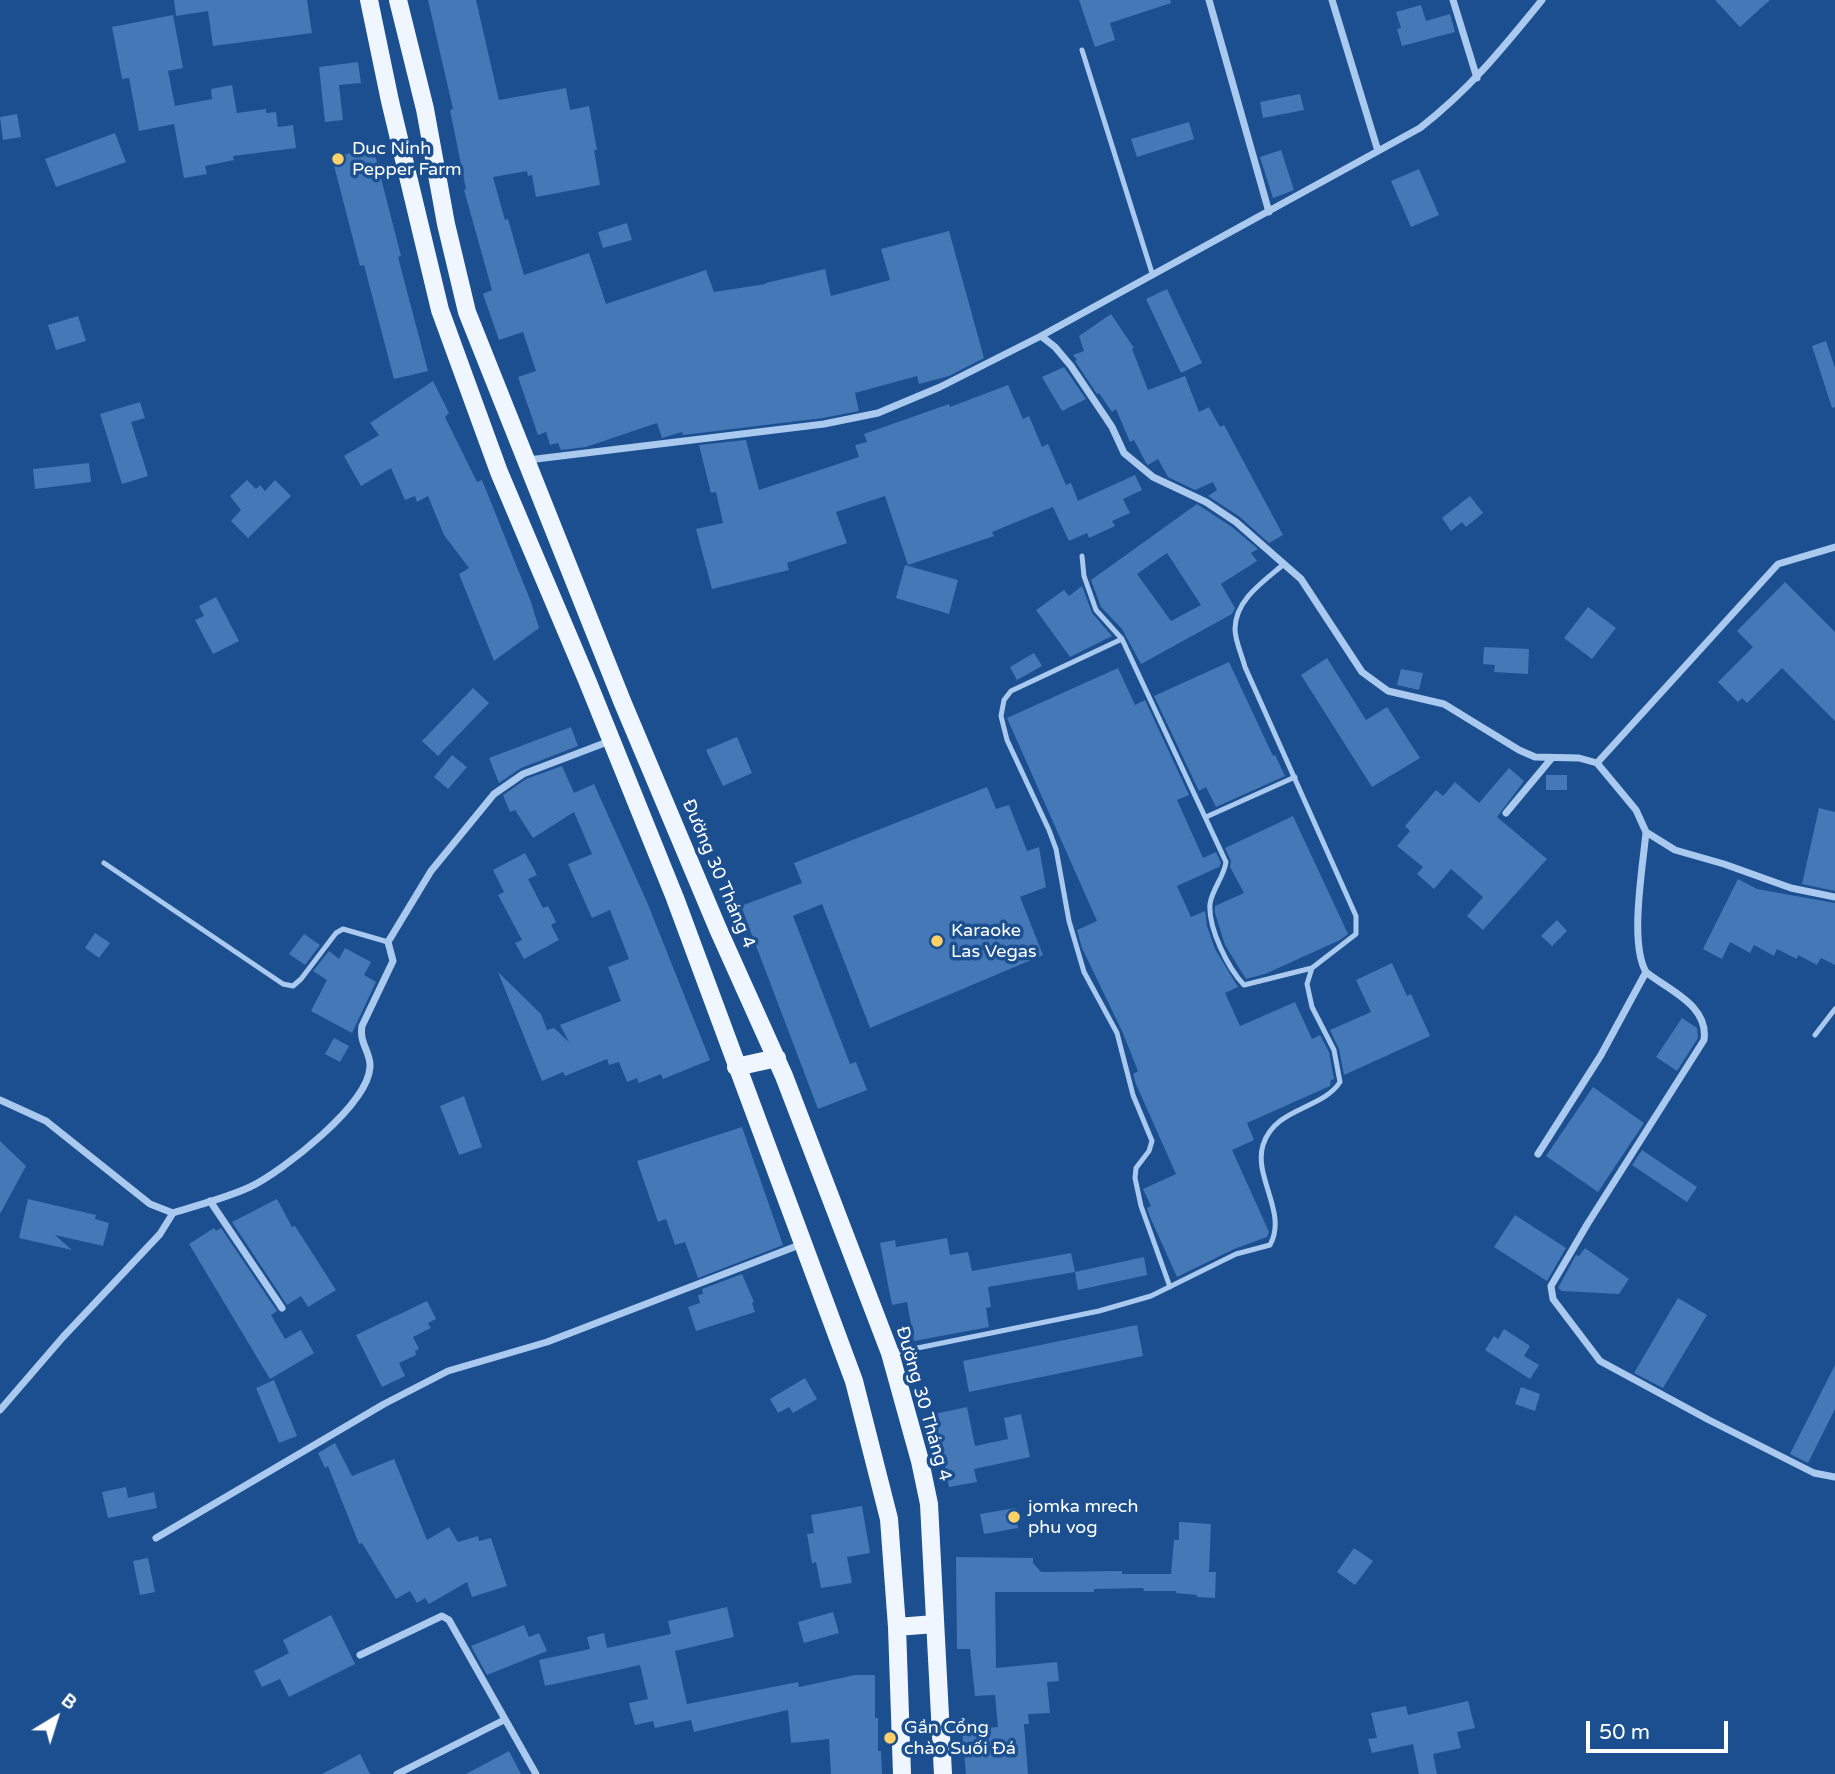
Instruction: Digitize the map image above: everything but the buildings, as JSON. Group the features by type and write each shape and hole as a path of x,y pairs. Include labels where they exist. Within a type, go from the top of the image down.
{"main road":[{"path":"369,0 440,310 499,472 679,909 854,1381 889,1519 897,1627 902,1774"},
{"name":"Đường 30 Tháng 4","path":"398,0 425,108 446,224 467,312 622,701 707,904 776,1058 890,1353 929,1504 943,1774"},
{"path":"499,472 527,460"},
{"path":"736,1067 776,1058"},
{"path":"897,1627 935,1624"}],"street":[{"path":"1209,0 1269,212"},
{"path":"1332,0 1378,151"},
{"path":"1453,0 1477,78"},
{"path":"527,460 824,424 878,413 940,387 1041,336 1420,128 1477,78 1542,0"},
{"path":"1041,336 1055,347 1071,366 1112,427 1124,453 1153,477 1206,502 1262,542 1301,579 1362,672 1375,683 1388,691 1444,705 1535,757 1579,758 1597,763 1636,810 1646,832 1638,925 1641,964 1646,972 1695,1009 1706,1027 1704,1040 1588,1223 1552,1286 1553,1298 1600,1361 1814,1473 1835,1477"},
{"path":"1597,763 1778,564 1835,547"},
{"path":"0,1100 46,1121 150,1204 173,1213 247,1188 268,1177 309,1146 355,1100 367,1080 371,1066 362,1043 362,1026 393,961 388,942 431,871 494,794 523,774 611,740"},
{"path":"1506,813 1551,759"},
{"path":"1646,832 1675,850 1791,888 1835,897"},
{"path":"1538,1154 1601,1055 1646,972"},
{"path":"210,1201 282,1308"},
{"path":"2,1406 160,1234 173,1213"},
{"path":"156,1538 384,1404 448,1371 547,1342 803,1244"},
{"path":"360,1655 442,1616 449,1620 536,1774"},
{"path":"397,1774 504,1720"}],"lane":[{"path":"1083,50 1152,273"},
{"path":"1082,556 1084,576 1096,610 1122,639 1226,862 1225,871 1215,887 1210,904 1212,925 1233,973 1244,985 1312,968 1356,934 1356,916 1245,667 1235,632 1236,615 1249,594 1284,564"},
{"path":"1122,639 1011,691 1004,701 1001,716 1007,740 1056,849 1069,922 1084,972 1117,1033 1133,1095 1152,1141 1149,1151 1136,1168 1135,1178 1141,1206 1170,1287"},
{"path":"1206,817 1295,777"},
{"path":"104,863 283,984 293,986 301,979 336,933 343,929 388,942"},
{"path":"890,1353 1099,1311 1151,1296 1236,1254 1270,1245 1276,1230 1270,1191 1262,1168 1263,1145 1270,1132 1282,1120 1328,1093 1340,1082 1334,1050 1312,1007 1307,984 1312,968"},
{"path":"1815,1035 1835,1009"}],"place":[{"name":"Duc Ninh Pepper Farm","path":"338,159"},
{"name":"Karaoke Las Vegas","path":"937,941"},
{"name":"jomka mrech phu vog","path":"1014,1517"},
{"name":"Gần Cổng chào Suối Đá","path":"890,1738"}]}
